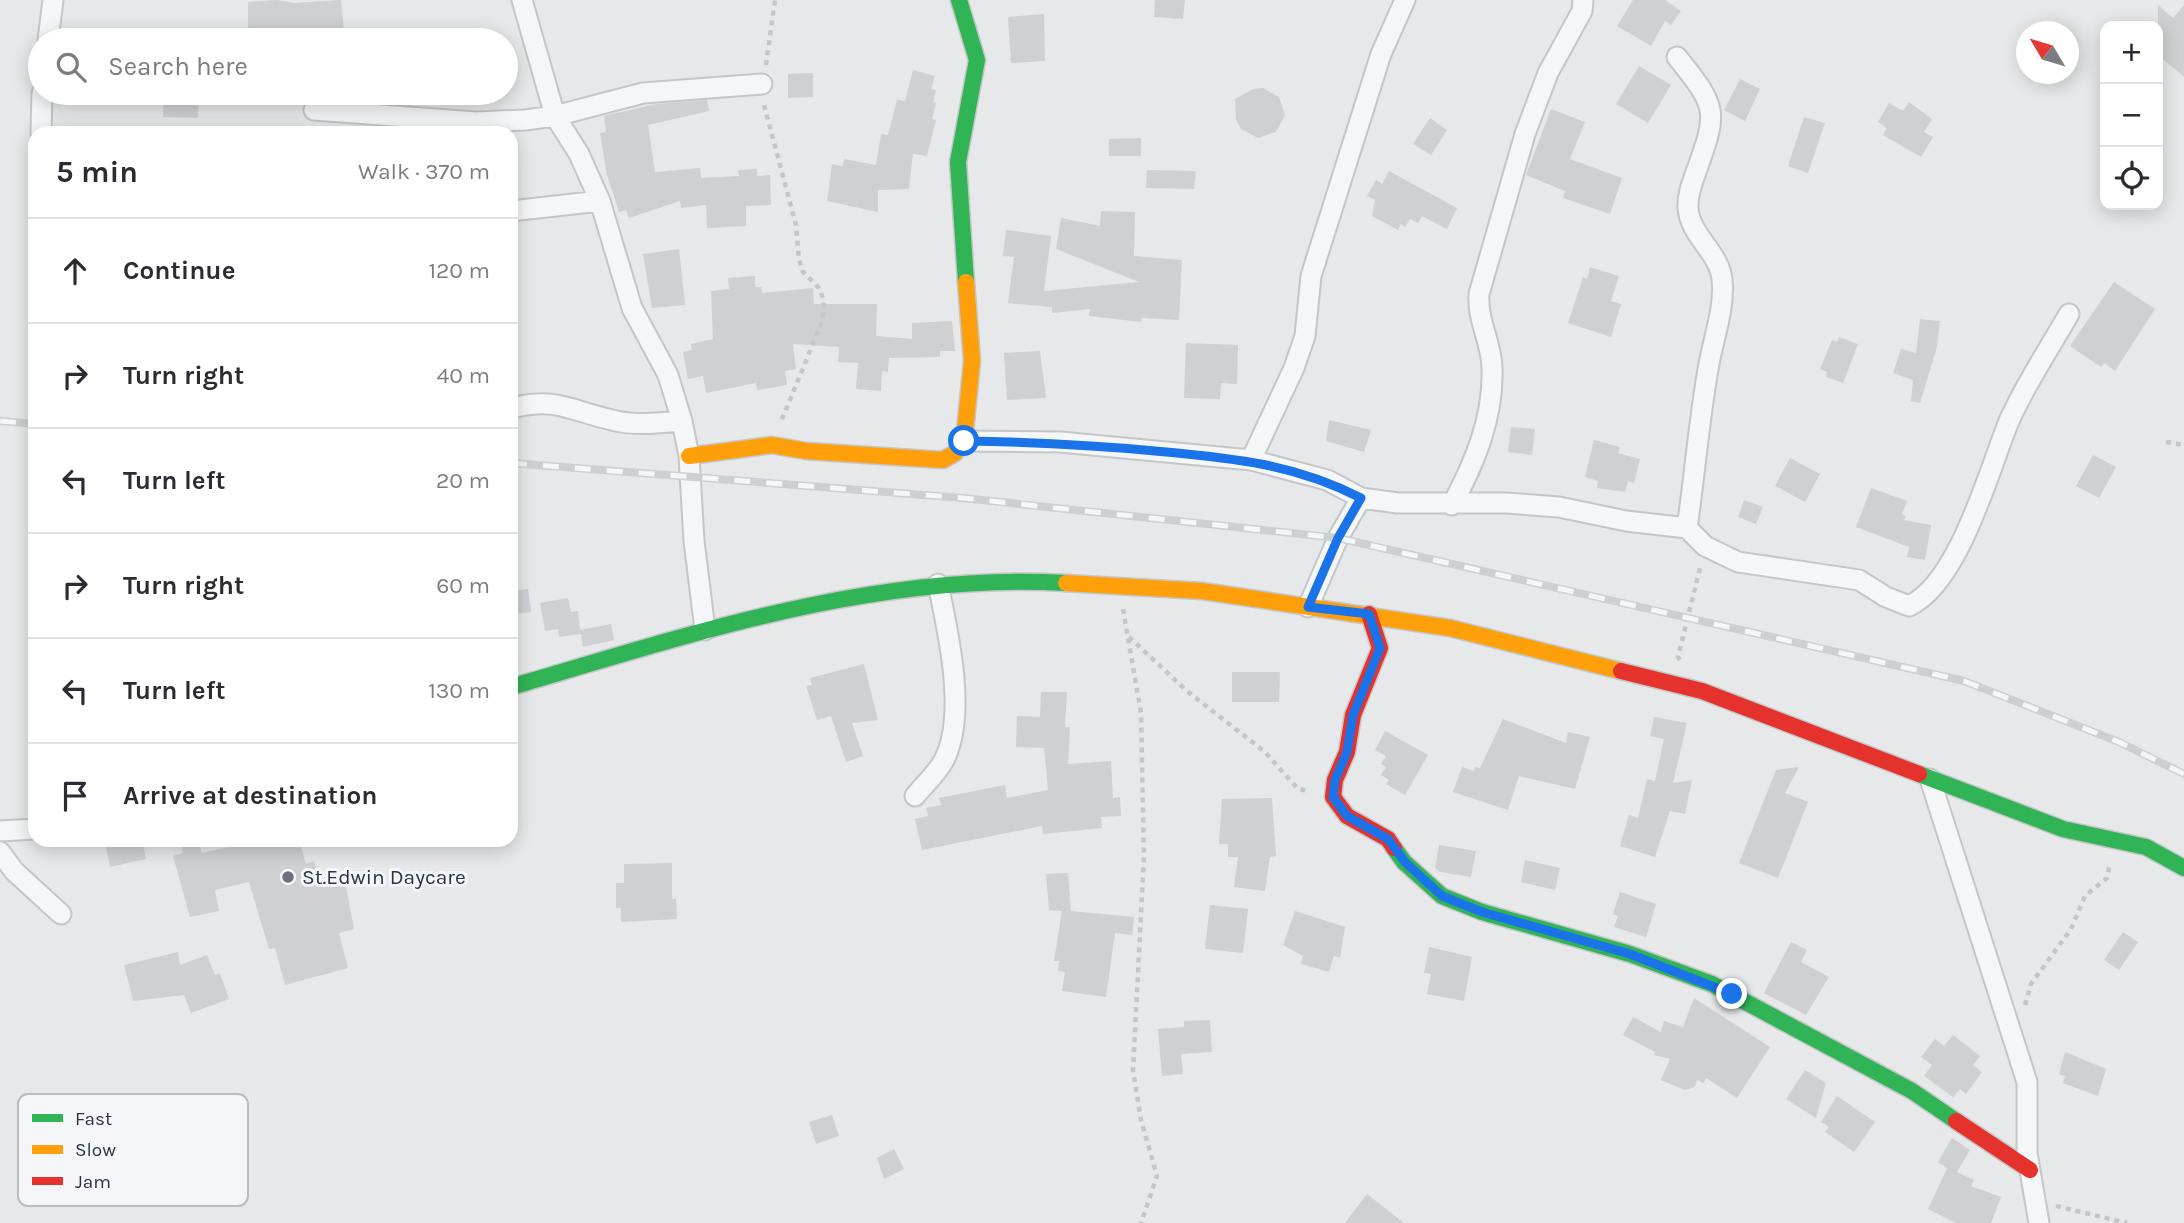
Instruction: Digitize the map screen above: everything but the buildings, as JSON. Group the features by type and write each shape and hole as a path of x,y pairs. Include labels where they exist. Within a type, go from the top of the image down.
{"street":[{"path":"50,28 53,0"},
{"path":"522,0 555,116 579,154 600,201 632,309 668,375 682,421 689,456 694,541 705,629"},
{"path":"689,456 772,445 827,453 875,453 925,461 943,460 955,453 964,441 972,361 958,162 977,60 974,45 963,24 959,0"},
{"path":"1251,460 1294,368 1305,336 1311,276 1381,54 1405,0"},
{"path":"1452,505 1472,464 1488,416 1492,366 1480,318 1479,294 1525,134 1548,73 1582,10 1583,0"},
{"path":"1677,57 1704,91 1712,110 1712,128 1687,206 1691,223 1713,255 1722,278 1721,310 1709,363 1687,528"},
{"path":"314,110 477,122 555,116 643,93 762,84"},
{"path":"41,126 42,105"},
{"path":"518,210 600,201"},
{"path":"964,441 1060,442 1251,460 1327,480 1361,498 1452,505 1506,503 1559,507 1626,521 1687,528 1705,546 1738,562 1859,580 1886,597 1909,606 1923,600 1969,528 2009,422 2069,314"},
{"path":"518,406 540,401 555,402 613,421 652,424 682,421"},
{"path":"1308,607 1338,538 1361,498"},
{"path":"518,685 705,629 810,606 939,584 1033,581 1202,591 1450,628 1695,689 2063,829 2146,847 2184,868"},
{"path":"915,796 943,763 951,740 954,718 952,664 939,584"},
{"path":"1369,614 1380,648 1353,715 1347,752 1335,780 1333,797 1347,816 1388,839 1405,862 1442,896 1482,912 1630,954 1712,984 1912,1091 2029,1170"},
{"path":"1930,779 2010,1021 2027,1082 2029,1170 2039,1223"},
{"path":"0,831 28,829"},
{"path":"0,852 14,871 61,914"}],"path":[{"path":"772,445 825,312 819,288 803,272 799,260 796,225 765,114 762,84 775,0"},
{"path":"2166,442 2184,445"},
{"path":"1695,689 1678,657 1705,546"},
{"path":"1118,587 1141,713 1144,857 1133,1070 1141,1120 1157,1175 1141,1223"},
{"path":"1129,636 1205,706 1265,752 1297,788 1333,797"},
{"path":"2010,1021 2025,1006 2031,984 2071,929 2085,896 2107,878 2114,842"},
{"path":"2035,1202 2102,1215 2127,1223"}],"railway":[{"path":"0,421 28,423"},
{"path":"518,464 963,498 1338,538 1964,681 2119,742 2184,774"}],"traffic: fast":[{"path":"959,0 977,60 958,162 966,282"},
{"path":"518,685 716,628 854,597 924,587 995,582 1066,583"},
{"path":"1919,774 2063,829 2146,847 2184,868"},
{"path":"1394,848 1404,862 1442,896 1482,912 1630,954 1712,984 1912,1091 1956,1121"}],"traffic: slow":[{"path":"689,456 772,445 806,451 943,460 955,453 964,441 972,361 966,282"},
{"path":"1066,583 1202,591 1450,628 1621,671"}],"traffic: jam":[{"path":"1369,614 1380,648 1353,715 1347,752 1335,780 1333,797 1347,816 1388,839 1394,848"},
{"path":"1621,671 1702,691 1919,774"},
{"path":"1956,1121 2030,1170"}],"place":[{"name":"St.Edwin Daycare","path":"288,877"}],"route":[{"path":"964,441 1060,442 1251,460 1327,480 1361,498 1338,538 1308,607 1369,614 1379,636 1380,648 1353,715 1347,752 1335,780 1333,797 1338,805 1347,816 1388,839 1405,862 1442,896 1482,912 1630,954 1732,994"}]}
